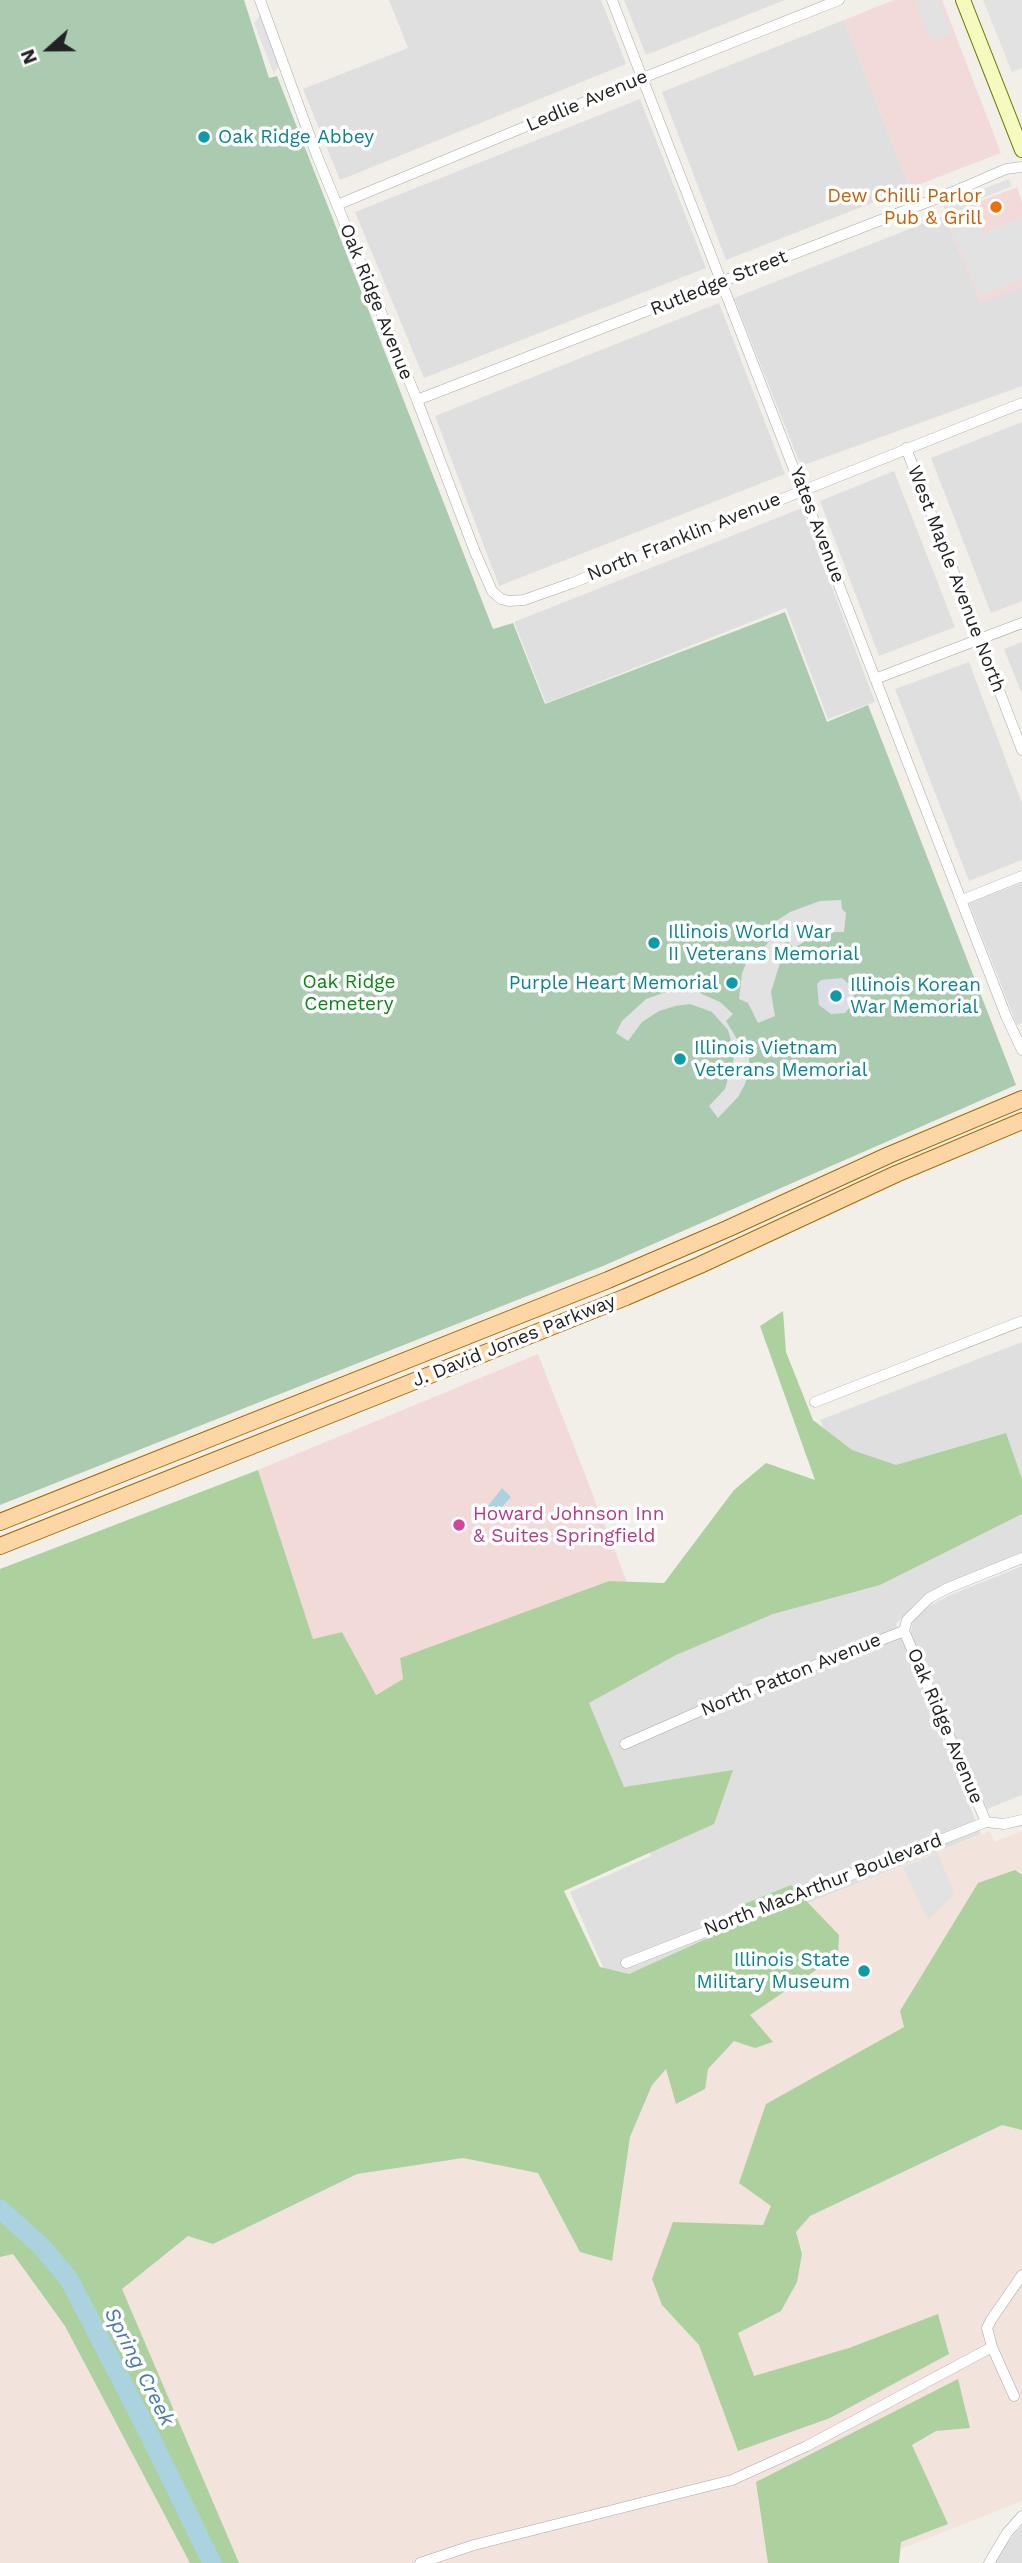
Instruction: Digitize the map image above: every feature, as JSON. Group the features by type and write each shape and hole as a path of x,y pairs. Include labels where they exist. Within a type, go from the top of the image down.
{"main road":[{"path":"963,0 1022,150"},
{"name":"J. David Jones Parkway","path":"0,1522 619,1276 889,1155 1022,1099"},
{"name":"J. David Jones Parkway","path":"0,1546 626,1297 896,1174 1022,1121"}],"street":[{"name":"Oak Ridge Avenue","path":"260,0 337,205 417,400 475,552 492,591 501,599"},
{"name":"Yates Avenue","path":"612,0 1006,1016 1022,1051"},
{"name":"Ledlie Avenue","path":"337,205 839,0"},
{"name":"Rutledge Street","path":"417,400 1009,168 1022,167"},
{"name":"North Franklin Avenue","path":"501,599 516,601 535,596 1022,402"},
{"name":"West Maple Avenue North","path":"906,448 1022,750"},
{"path":"875,680 1022,623"},
{"path":"962,900 1022,876"},
{"path":"815,1402 1022,1321"},
{"name":"North Patton Avenue","path":"625,1744 725,1700 904,1630 907,1620 929,1598 1022,1558"},
{"name":"Oak Ridge Avenue","path":"904,1630 986,1822"},
{"name":"North MacArthur Boulevard","path":"626,1963 986,1822 1003,1824 1022,1820"},
{"path":"1014,2396 992,2347 987,2328 1022,2275"},
{"path":"420,2563 474,2545 732,2480 807,2446 992,2347"},
{"path":"989,2563 1007,2533 1022,2516"}],"shaded area":[{"path":"389,0 601,0 626,64 340,180 303,89 408,48"},
{"path":"624,0 785,0 646,55"},
{"path":"894,0 942,0 1001,153 910,188 844,20"},
{"path":"939,0 952,34 931,42 915,1"},
{"path":"983,0 1022,0 1022,68 1012,72"},
{"path":"260,15 279,65 274,74 254,23"},
{"path":"844,20 910,188 726,260 662,92"},
{"path":"640,99 706,268 424,378 355,212"},
{"path":"1009,179 1012,186 971,203 983,233 1022,217 1022,280 979,296 943,205"},
{"path":"1017,187 1022,202 1022,286 980,303 945,215"},
{"path":"945,215 980,302 1022,286 1022,386 801,466 734,298"},
{"path":"719,303 785,474 499,586 435,416"},
{"path":"1022,422 1022,601 991,613 931,458"},
{"path":"894,471 955,627 879,656 820,501"},
{"path":"802,508 875,702 828,719 786,608 546,703 514,622"},
{"path":"1022,642 1022,694 1004,649"},
{"path":"969,662 1022,803 1022,860 969,881 895,689"},
{"path":"1022,883 1022,1023 1017,1025 969,903"},
{"path":"841,900 842,909 846,913 844,932 827,932 814,936 794,948 787,941 773,957 780,963 771,992 775,1016 758,1023 748,1003 739,999 742,973 752,949 760,952 779,930 773,923 790,912 820,901"},
{"path":"842,978 853,988 854,1002 845,1013 831,1014 819,1005 817,984 821,980"},
{"path":"672,990 695,991 720,1002 733,1014 726,1021 737,1039 745,1036 749,1049 749,1070 745,1084 738,1097 718,1118 709,1106 725,1089 735,1054 728,1030 712,1012 690,1004 675,1006 659,1011 642,1022 628,1041 616,1033 622,1021 646,999"},
{"path":"1022,1342 1022,1506 853,1500 820,1420"},
{"path":"538,1354 627,1582 609,1581 400,1658 403,1679 375,1695 342,1632 313,1639 258,1470"},
{"path":"1022,1506 1022,1553 922,1596 896,1624 981,1834 610,1983 570,1892 651,1856 582,1688"},
{"path":"1022,1566 1022,1795 987,1809 956,1748 910,1636 913,1622 923,1610 948,1596"},
{"path":"990,1831 994,1842 1022,1831 1022,2501 865,2563 0,2563 0,2228"},
{"path":"938,1853 954,1894 928,1920 903,1867"},
{"path":"1022,2525 1022,2563 994,2563 999,2553"}],"green space":[{"name":"Oak Ridge Cemetery","path":"0,0 244,0 269,78 277,76 493,629 513,623 545,704 785,612 827,722 868,705 1016,1085 603,1266 0,1505"},
{"path":"783,1311 786,1352 813,1420 852,1450 896,1465 1006,1433 1022,1479 1022,1514 880,1585 773,1614 676,1655 589,1703 624,1787 733,1770 714,1824 564,1891 600,1967 629,1974 730,1928 742,1905 791,1885 839,1935 838,1955 750,2015 773,2042 755,2048 734,2041 708,2069 705,2089 676,2104 666,2069 652,2085 630,2137 612,2261 580,2252 538,2173 463,2158 357,2174 213,2244 188,2236 122,2289 239,2563 190,2563 65,2326 13,2254 0,2257 0,1569 258,1470 313,1639 342,1632 376,1695 403,1679 400,1658 609,1581 664,1583 734,1490 766,1463 815,1480 760,1326"},
{"path":"1015,1870 1022,1875 1022,2130 1002,2125 810,2216 796,2232 802,2254 797,2282 781,2311 738,2333 754,2376 849,2348 938,2314 949,2354 830,2418 738,2451 699,2345 662,2305 652,2279 673,2222 763,2225 771,2206 739,2183 766,2104 904,2027 900,2011 978,1883"},
{"path":"958,2379 970,2428 936,2431 912,2445 948,2524 901,2542 899,2563 768,2563 756,2482"}],"water":[{"path":"502,1488 511,1497 495,1515 487,1507"}],"waterway":[{"name":"Spring Creek","path":"0,2209 41,2246 69,2279 212,2563"}],"place":[{"name":"Oak Ridge Abbey","path":"204,137"},
{"name":"Dew Chilli Parlor Pub & Grill","path":"996,207"},
{"name":"Illinois World War II Veterans Memorial","path":"654,943"},
{"name":"Purple Heart Memorial","path":"732,983"},
{"name":"Illinois Korean War Memorial","path":"836,996"},
{"name":"Illinois Vietnam Veterans Memorial","path":"680,1059"},
{"name":"Howard Johnson Inn & Suites Springfield","path":"459,1525"},
{"name":"Illinois State Military Museum","path":"864,1971"}]}
